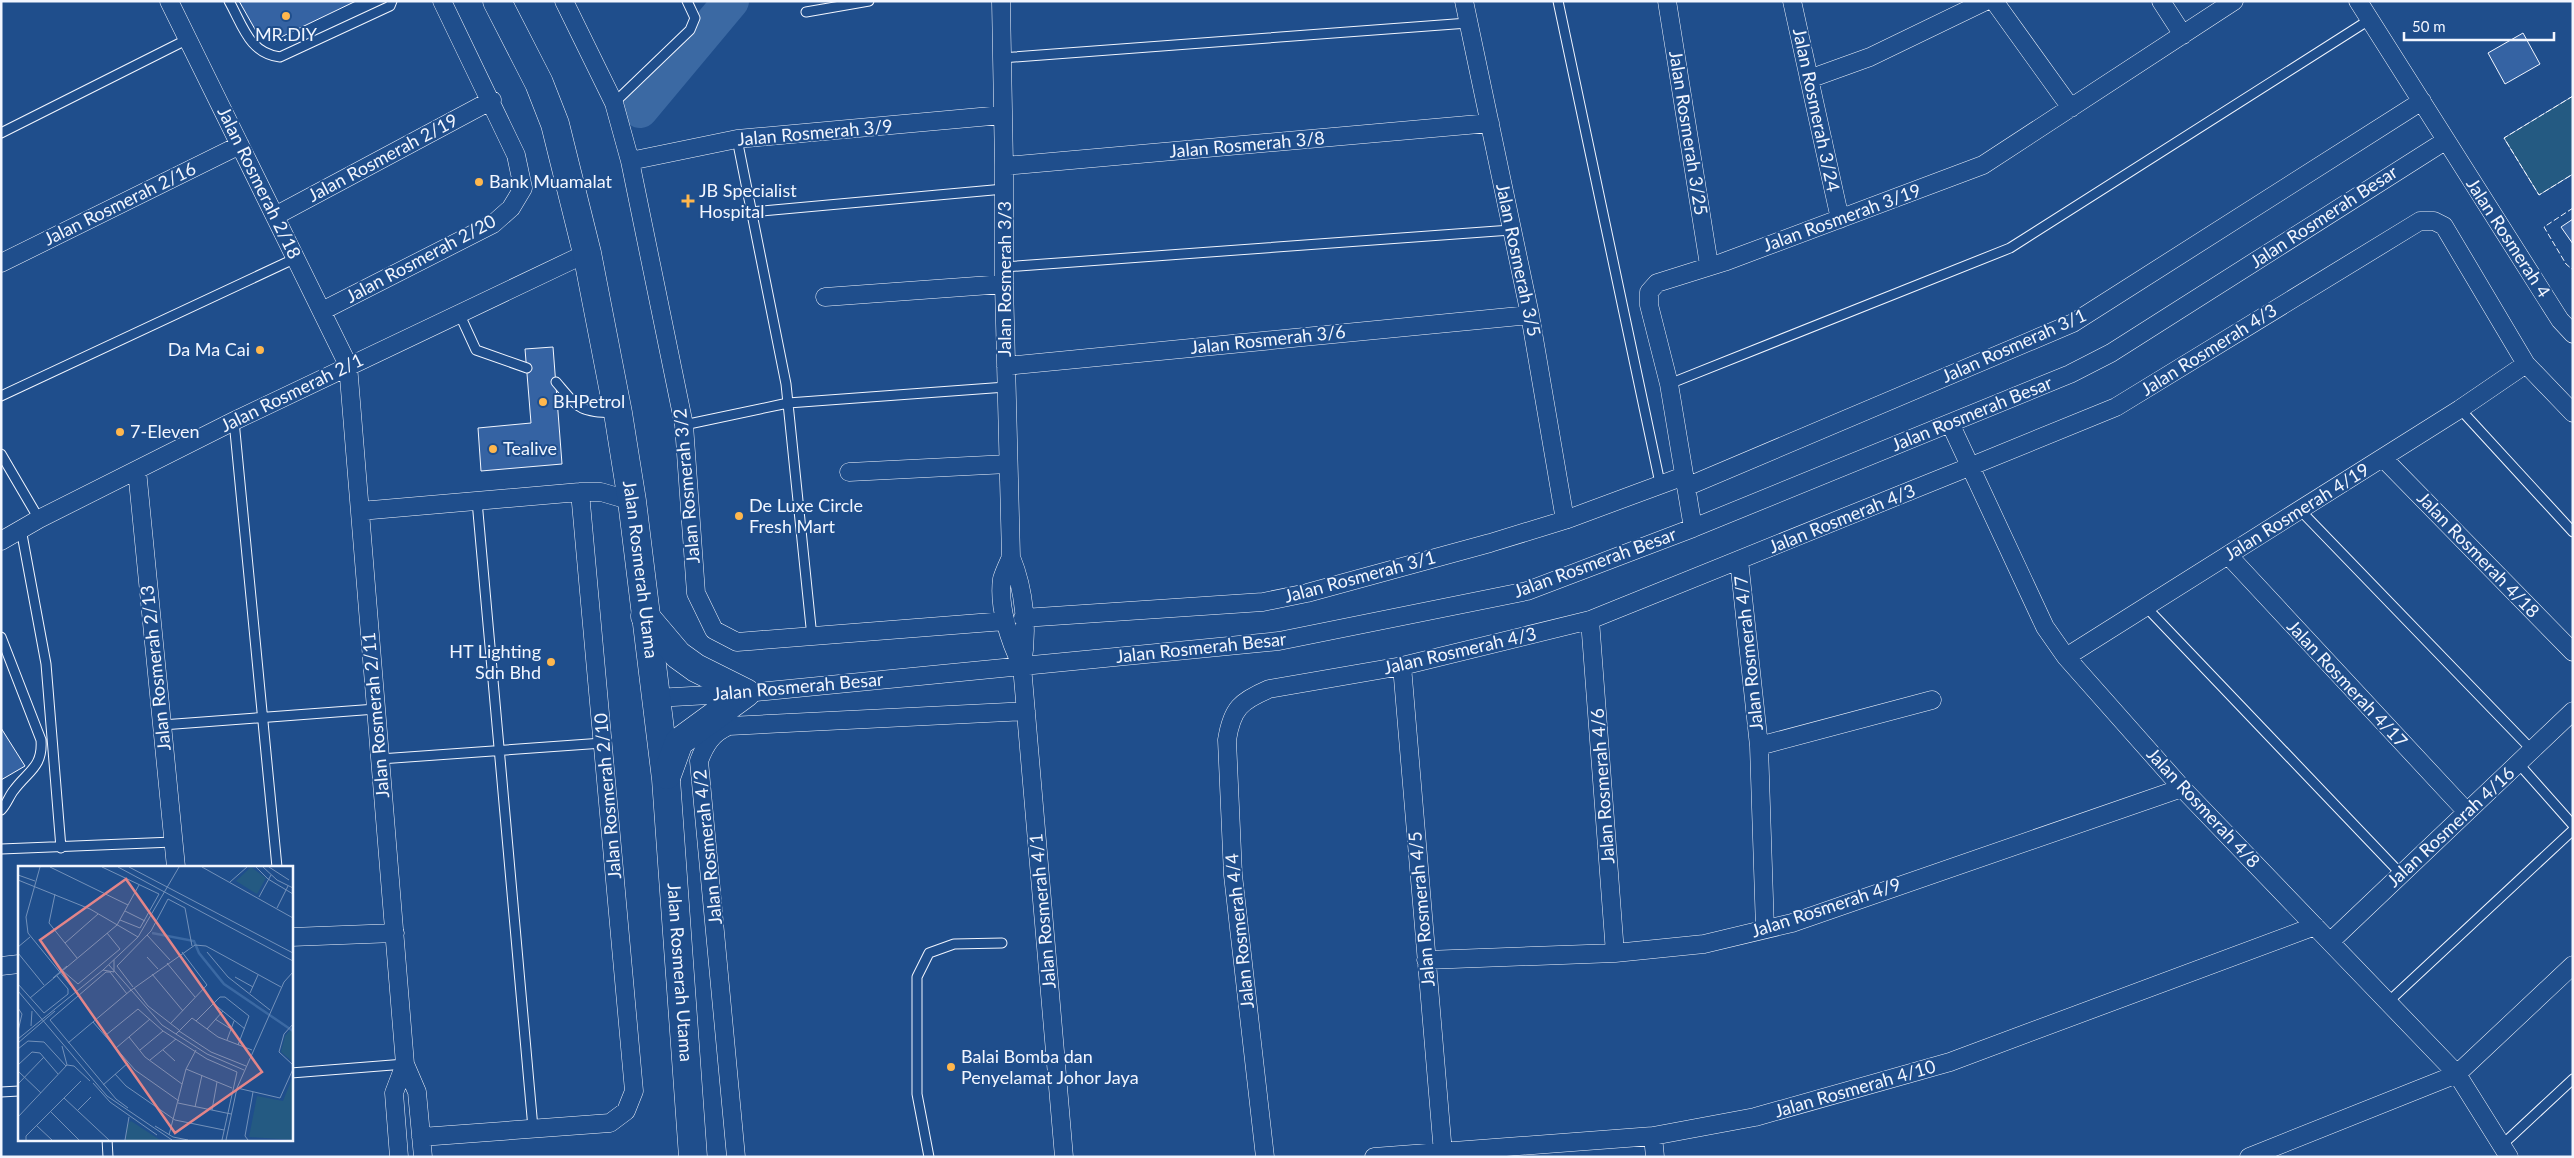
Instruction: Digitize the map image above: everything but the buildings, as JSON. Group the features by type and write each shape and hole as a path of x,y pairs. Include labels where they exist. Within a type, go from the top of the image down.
{"main road":[{"name":"Jalan Rosmerah Utama","path":"497,1 539,83 555,124 587,253 618,413 632,501 644,616 666,779 693,1157"},
{"path":"644,616 678,655 696,668 746,693 679,742 666,779"}],"street":[{"name":"Jalan Rosmerah 2/18","path":"169,1 348,365"},
{"path":"442,1 492,100"},
{"name":"Jalan Rosmerah 3/2","path":"564,1 614,103 630,161 684,425 696,593 714,630 737,642 1004,621"},
{"name":"Jalan Rosmerah 3/3","path":"1001,1 1010,557 1002,580 1004,621 1010,644 1022,666"},
{"name":"Jalan Rosmerah 3/5","path":"1464,1 1530,315 1565,520"},
{"name":"Jalan Rosmerah 3/25","path":"1667,1 1710,265"},
{"name":"Jalan Rosmerah 3/24","path":"1792,1 1840,219"},
{"path":"1809,79 1870,57 1986,1"},
{"path":"1994,1 2071,108"},
{"path":"2162,1 2183,35"},
{"name":"Jalan Rosmerah 3/19","path":"1693,528 1670,384 1650,305 1649,292 1657,283 1840,219 1983,165 2234,1"},
{"name":"Jalan Rosmerah 4","path":"2358,1 2445,140 2566,314 2573,334"},
{"name":"Jalan Rosmerah 2/20","path":"322,311 493,224 511,208 523,188 521,172 516,155 492,100"},
{"name":"Jalan Rosmerah 2/19","path":"275,216 492,100"},
{"name":"Jalan Rosmerah 3/1","path":"1023,618 1263,602 1307,593 1565,520 1660,483 1685,481 2072,323 2422,101"},
{"name":"Jalan Rosmerah 3/9","path":"630,161 737,139 1002,116"},
{"name":"Jalan Rosmerah 3/8","path":"1004,166 1490,123"},
{"name":"Jalan Rosmerah Besar","path":"655,698 746,693 1279,641 1518,593 1543,586 1693,528 2070,374 2111,353 2445,140"},
{"name":"Jalan Rosmerah 2/16","path":"1,263 240,145"},
{"name":"Jalan Rosmerah 4/3","path":"1238,706 1251,697 1269,689 1402,666 1590,620 2116,407 2420,222 2434,221 2444,226 2526,364 2573,413"},
{"name":"Jalan Rosmerah 2/1","path":"1,541 39,519 234,421 348,365 587,253"},
{"path":"825,297 1004,276"},
{"name":"Jalan Rosmerah 3/6","path":"1006,366 1530,315"},
{"name":"Jalan Rosmerah 4/19","path":"2066,657 2460,409 2526,364"},
{"name":"Jalan Rosmerah 2/11","path":"348,365 405,1064 417,1092 422,1157"},
{"name":"Jalan Rosmerah 4/8","path":"1950,423 2045,627 2066,657 2182,788 2457,1074 2506,1151"},
{"name":"Jalan Rosmerah 4/18","path":"2383,458 2573,652"},
{"path":"849,472 1008,464"},
{"name":"Jalan Rosmerah 2/13","path":"137,470 176,866"},
{"path":"360,511 580,492 601,492 632,501"},
{"name":"Jalan Rosmerah 2/10","path":"421,1137 610,1122 626,1111 634,1091 580,492"},
{"name":"Jalan Rosmerah 4/17","path":"2228,555 2467,812"},
{"name":"Jalan Rosmerah 3/3","path":"1010,557 1020,579 1026,642 1022,666"},
{"name":"Jalan Rosmerah 4/7","path":"1740,560 1759,746 1765,929"},
{"name":"Jalan Rosmerah 4/6","path":"1590,620 1615,953"},
{"name":"Jalan Rosmerah 4/1","path":"1022,666 1064,1157"},
{"name":"Jalan Rosmerah 4/5","path":"1402,666 1443,1153"},
{"name":"Jalan Rosmerah 4/7","path":"1759,746 1932,700"},
{"name":"Jalan Rosmerah 4/4","path":"1238,706 1230,722 1227,740 1233,875 1265,1157"},
{"name":"Jalan Rosmerah 4/2","path":"736,1157 698,761 704,746 718,731 729,726 1026,711"},
{"name":"Jalan Rosmerah 4/16","path":"2330,942 2573,711"},
{"name":"Jalan Rosmerah 4/9","path":"1426,960 1615,953 1704,944 1792,923 2182,788"},
{"name":"Jalan Rosmerah 4/10","path":"1374,1157 1653,1136 1755,1117 1950,1062 2315,926"},
{"path":"292,937 395,933"},
{"path":"1,966 18,964"},
{"path":"2249,1157 2457,1074 2573,965"},
{"name":"Jalan Rosmerah 2/11","path":"399,1157 394,1093 405,1064"},
{"path":"1653,1136 1655,1157"}],"lane":[{"path":"229,1 255,48 267,56 280,57 390,6 392,1"},
{"path":"614,103 690,30 695,18 687,1"},
{"path":"806,12 869,1"},
{"path":"1558,1 1660,483"},
{"path":"1670,384 2010,248 2370,20"},
{"path":"1001,58 1468,23"},
{"path":"1,133 188,39"},
{"path":"737,139 788,404 812,637"},
{"path":"750,212 1004,189"},
{"path":"1004,276 1511,230"},
{"path":"1,396 296,258"},
{"path":"459,313 476,350 527,368"},
{"path":"556,382 571,400 586,412 618,413"},
{"path":"684,425 788,404 1006,387"},
{"path":"2460,409 2573,532"},
{"path":"234,421 277,866"},
{"path":"1,454 39,519"},
{"path":"477,501 533,1128"},
{"path":"2300,510 2532,750"},
{"path":"21,529 46,664 61,848"},
{"path":"2146,607 2401,874"},
{"path":"1,637 42,740 42,752 38,762 14,790 1,810"},
{"path":"162,725 376,709"},
{"path":"380,759 603,743"},
{"path":"2518,763 2573,825"},
{"path":"2388,1002 2573,830"},
{"path":"1,849 173,842"},
{"path":"929,1157 917,1094 917,977 929,953 954,944 1002,943"},
{"path":"292,1073 405,1064"},
{"path":"2506,1151 2573,1079"},
{"path":"1,1092 18,1091"},
{"path":"107,1140 108,1157"}],"shaded area":[{"path":"2573,96 2573,174 2539,195 2504,138"}],"waterway":[{"path":"640,110 731,1"}],"fence":[{"path":"2573,96 2504,138 2539,195 2573,174"},
{"path":"2573,208 2544,227 2566,264 2573,270"}],"place":[{"name":"MR.DIY","path":"286,16"},
{"name":"Bank Muamalat","path":"479,182"},
{"name":"JB Specialist Hospital","path":"688,201"},
{"name":"Da Ma Cai","path":"260,350"},
{"name":"BHPetrol","path":"543,402"},
{"name":"7-Eleven","path":"120,432"},
{"name":"Tealive","path":"493,449"},
{"name":"De Luxe Circle Fresh Mart","path":"739,516"},
{"name":"HT Lighting Sdn Bhd","path":"551,662"},
{"name":"Balai Bomba dan Penyelamat Johor Jaya","path":"951,1067"}]}
